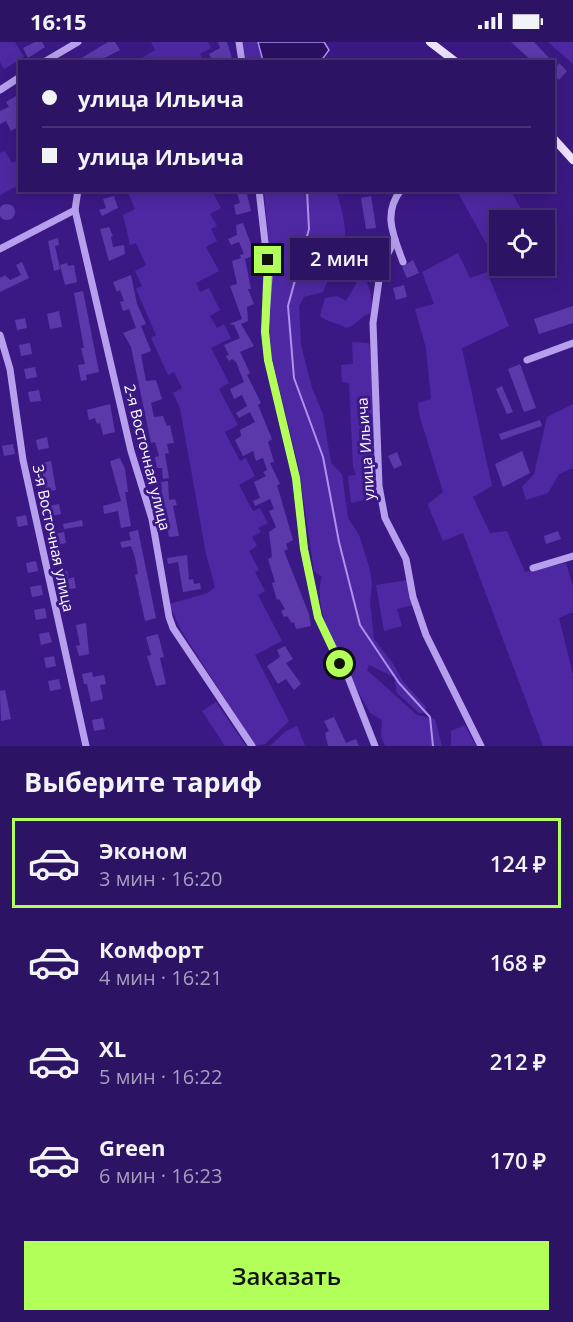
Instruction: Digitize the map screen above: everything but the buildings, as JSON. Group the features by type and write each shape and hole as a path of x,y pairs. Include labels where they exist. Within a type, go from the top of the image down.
{"main road":[{"path":"430,42 453,60"},
{"path":"555,140 573,160"}],"street":[{"path":"47,60 78,42"},
{"path":"239,42 242,60"},
{"path":"0,90 18,78"},
{"name":"2-я Восточная улица","path":"78,192 75,210 131,451 152,519 169,617 173,628 252,746"},
{"path":"260,192 269,278 265,332 268,360 296,478 304,549 318,617 348,677 375,746"},
{"path":"400,192 390,214 395,240 403,262"},
{"path":"0,249 75,210"},
{"name":"улица Ильича","path":"395,240 385,259 379,280 374,323 379,486 385,518 406,559 413,597 426,635 481,746"},
{"name":"3-я Восточная улица","path":"0,335 10,369 23,459 86,746"},
{"path":"527,360 573,343"},
{"path":"533,568 573,556"}],"shaded area":[{"path":"0,42 15,42 24,57 4,69 0,62"},
{"path":"151,42 208,42 211,48 200,54 203,60 139,60 155,50"},
{"path":"243,42 258,42 263,60 246,60"},
{"path":"258,42 324,42 329,50 322,60 263,60"},
{"path":"548,42 573,42 573,64"},
{"path":"5,151 12,163 18,160 18,186 0,195 0,153"},
{"path":"127,192 213,192 221,208 210,214 217,226 211,229 217,241 206,247 219,271 196,283 200,292 209,288 220,310 210,316 217,328 224,324 231,338 211,348 229,383 219,389 238,425 225,432 240,461 246,458 255,476 239,485 253,511 260,508 268,523 258,528 261,532 252,537 257,546 249,551 259,570 255,572 265,591 258,595 282,641 255,655 289,721 265,744 255,746 181,630 169,604 208,593 215,587 206,554 180,408 173,393 182,388 174,372 168,375 151,338 156,335 136,289 142,286 135,271 146,265 136,243 130,245 123,215 135,209"},
{"path":"264,192 337,192 345,226 344,248 323,292 304,297 299,306 301,345 312,388 323,414 331,463 342,474 348,518 359,535 370,570 372,584 370,603 374,639 394,665 402,680 426,707 425,713 419,713 397,693 394,677 369,665 367,670 417,715 435,719 442,746 385,746 381,736 382,720 370,713 327,627 320,592 322,577 314,571 299,469 270,350 268,326 272,275"},
{"path":"458,192 512,192 521,210 489,210 489,241 486,243"},
{"path":"458,253 470,278 487,272 509,326 462,348 492,486 473,497 490,533 507,531 525,572 566,563 573,586 573,612 559,618 573,674 573,746 543,746 463,533 443,541 428,504 443,492 419,414 418,403 431,399 426,348 415,309 434,304 422,272"},
{"path":"360,277 364,277 370,290 372,304 370,313 346,328 320,316 325,298 337,296 346,301"},
{"path":"352,342 369,343 376,408 374,475 376,497 351,503 348,476 356,475 353,467 349,383 342,382 341,365 353,364"},
{"path":"573,404 573,468 559,474 548,493 526,500 522,487 534,474 547,417"},
{"path":"408,580 413,605 397,609 402,626 384,631 376,585"},
{"path":"216,702 246,746 225,746 202,711"},
{"path":"465,725 476,746 451,746 451,731"},
{"path":"297,726 305,746 270,746 286,731"}],"waterway":[{"path":"307,192 309,229 288,306 294,378 323,457 339,542 360,625 399,683 430,717 433,746"}],"route":[{"path":"268,260 269,292 265,332 268,360 296,478 304,549 318,617 340,664"}]}
